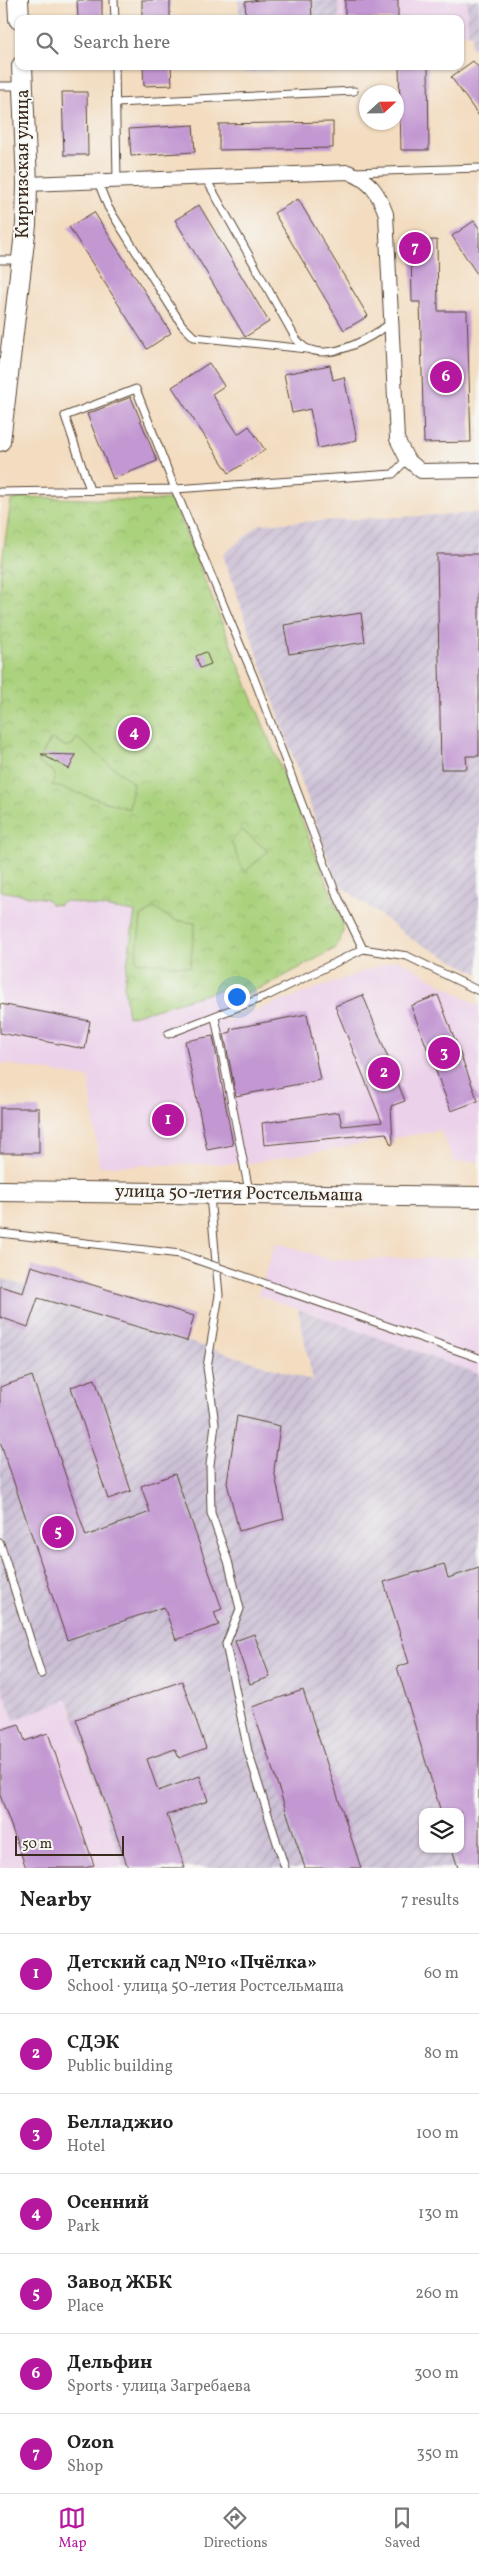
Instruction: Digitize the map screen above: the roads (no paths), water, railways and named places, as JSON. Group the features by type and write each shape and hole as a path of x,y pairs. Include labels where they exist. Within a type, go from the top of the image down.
{"main road":[{"path":"18,0 19,15"},
{"name":"Киргизская улица","path":"0,441 23,260 27,184 23,76"},
{"name":"улица 50-летия Ростсельмаша","path":"0,1191 479,1197"}],"street":[{"path":"27,184 348,172 362,177 379,194 386,214 397,439 407,459 421,471 479,470"}],"lane":[{"path":"114,0 114,15"},
{"path":"115,70 117,181"},
{"path":"0,86 23,76"},
{"path":"116,103 354,91"},
{"path":"348,172 479,168"},
{"path":"205,177 296,339 307,349"},
{"path":"98,182 108,207 182,325 194,337 307,349 343,348 366,340 391,323"},
{"path":"0,260 23,260"},
{"path":"90,490 65,416 136,389 175,489 254,678 336,891 363,949"},
{"path":"0,492 175,489 393,474 407,459"},
{"path":"168,1034 269,995 363,949 407,956 479,991"},
{"path":"215,1017 250,1194"},
{"path":"210,1193 220,1295 207,1366 214,1424 210,1465 212,1513 228,1561 240,1609 226,1644 248,1751 285,1868"},
{"path":"0,1233 180,1254 479,1358"},
{"path":"0,1543 41,1674"}],"place":[{"name":"Ozon","path":"415,248"},
{"name":"Дельфин","path":"446,377"},
{"name":"Осенний","path":"134,733"},
{"name":"Белладжио","path":"444,1053"},
{"name":"СДЭК","path":"384,1073"},
{"name":"Детский сад №10 «Пчёлка»","path":"168,1120"},
{"name":"Завод ЖБК","path":"58,1532"}]}
